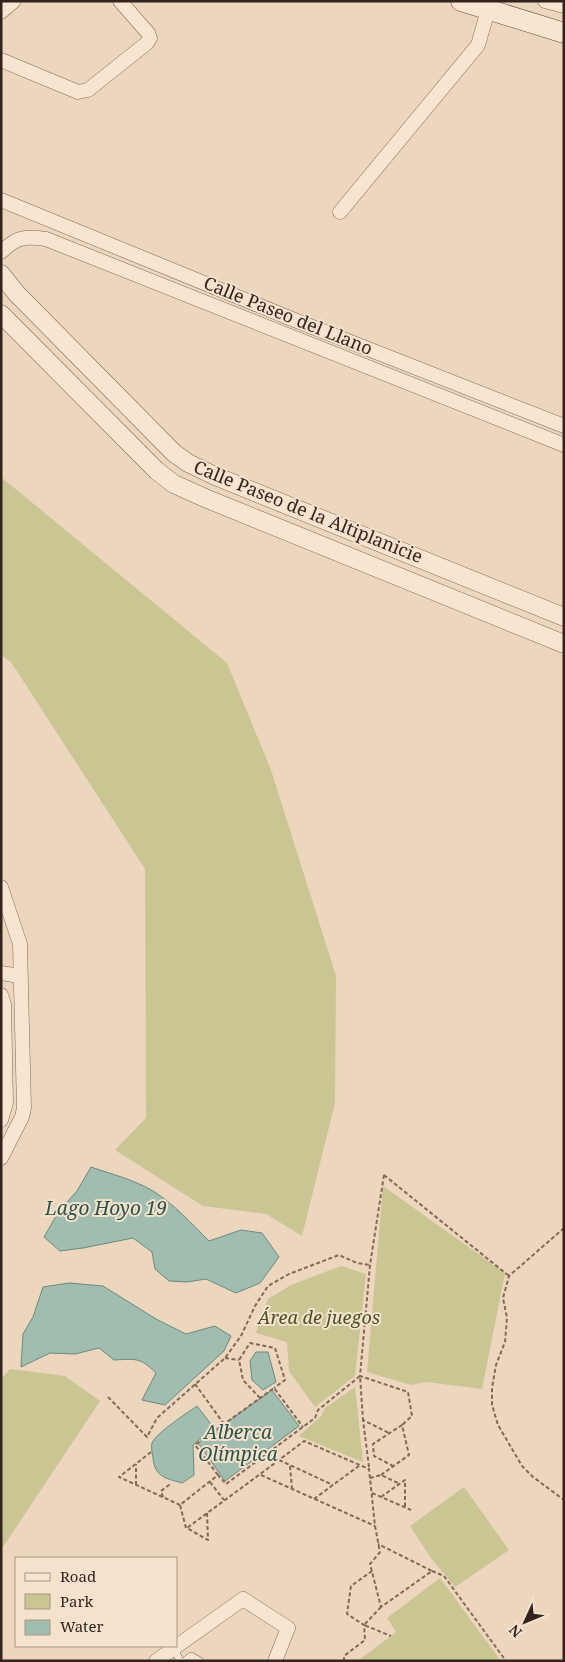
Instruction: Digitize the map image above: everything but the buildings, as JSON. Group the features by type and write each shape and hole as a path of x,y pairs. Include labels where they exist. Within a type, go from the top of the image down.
{"main road":[{"path":"461,1 564,33"}],"street":[{"path":"1,12 14,1"},
{"path":"1,60 78,92 88,90 147,43 150,38 148,33 120,1"},
{"path":"545,1 564,6"},
{"path":"340,212 478,45 488,10"},
{"name":"Calle Paseo del Llano","path":"1,200 292,320 564,426"},
{"name":"Calle Paseo del Llano","path":"1,252 18,239 29,236 46,238 564,445"},
{"name":"Calle Paseo de la Altiplanicie","path":"1,274 17,294 174,453 188,463 215,476 564,617"},
{"name":"Calle Paseo de la Altiplanicie","path":"1,314 157,471 174,484 204,498 564,644"},
{"path":"286,335 292,320"},
{"path":"204,498 215,476"},
{"path":"477,608 487,586"},
{"path":"1,887 5,911 20,944 22,960 20,976 24,1108 22,1117 1,1158"},
{"path":"1,973 20,976"},
{"path":"1,995 4,1004 6,1103 1,1120"},
{"path":"178,1645 243,1598 288,1628 275,1661"},
{"path":"156,1661 174,1648"}],"lane":[{"path":"174,1648 180,1661"},
{"path":"185,1661 191,1656 200,1661"}],"path":[{"path":"381,1607 370,1564 380,1552 375,1526 360,1376 370,1265 384,1175 509,1276"},
{"path":"564,1228 509,1276 503,1298 507,1318 505,1342 496,1366 492,1388 492,1404 498,1425 522,1466 533,1477 564,1500"},
{"path":"108,1397 148,1438 157,1418 225,1358 242,1336 255,1306 268,1286 289,1274 339,1255 357,1263 370,1265"},
{"path":"260,1398 243,1380 239,1360 250,1342 275,1348 285,1380 195,1445 226,1484 315,1418 318,1410 360,1376"},
{"path":"225,1358 239,1360"},
{"path":"360,1376 408,1392 412,1416 373,1444 366,1443"},
{"path":"195,1384 224,1424"},
{"path":"274,1388 303,1426"},
{"path":"363,1420 389,1433"},
{"path":"370,1478 382,1475 408,1456 402,1424"},
{"path":"186,1528 304,1441 369,1469"},
{"path":"373,1444 374,1456 394,1466"},
{"path":"151,1452 118,1477 180,1505"},
{"path":"268,1452 275,1462"},
{"path":"278,1460 333,1485"},
{"path":"136,1464 136,1484"},
{"path":"290,1465 292,1489"},
{"path":"314,1499 360,1465"},
{"path":"260,1474 375,1526"},
{"path":"180,1505 218,1475"},
{"path":"382,1475 400,1484"},
{"path":"381,1497 405,1480 405,1507"},
{"path":"210,1482 225,1500"},
{"path":"163,1497 161,1491 169,1485 168,1483"},
{"path":"372,1493 411,1510"},
{"path":"180,1505 186,1528 208,1540 207,1513"},
{"path":"378,1544 444,1576 506,1661"},
{"path":"372,1571 351,1586 347,1614 364,1625 392,1636"},
{"path":"344,1661 344,1656 365,1640 364,1625 381,1607 432,1571"}],"green space":[{"path":"1,477 227,663 271,770 336,976 335,1103 302,1236 266,1214 203,1206 115,1150 146,1118 145,869 11,662 1,655"},
{"path":"383,1186 505,1273 482,1389 426,1382 411,1385 367,1372"},
{"name":"Área de juegos","path":"341,1266 366,1274 355,1376 315,1407 289,1371 287,1342 256,1333 268,1299 291,1285"},
{"path":"10,1369 65,1376 100,1401 1,1550 1,1379"},
{"path":"355,1387 363,1462 299,1436 322,1415 325,1408"},
{"path":"464,1487 509,1550 455,1587 431,1558 410,1526"},
{"path":"440,1578 501,1661 358,1661 396,1632 387,1618"}],"water":[{"name":"Lago Hoyo 19","path":"91,1167 131,1180 161,1196 209,1241 241,1230 262,1233 279,1257 260,1283 236,1293 206,1279 187,1282 169,1281 155,1269 152,1252 133,1238 60,1251 44,1237 59,1211 77,1191"},
{"path":"69,1283 103,1286 156,1319 186,1334 215,1326 231,1336 224,1351 165,1405 142,1400 156,1373 151,1368 137,1360 114,1360 99,1348 75,1354 50,1353 21,1367 23,1334 33,1317 43,1287"},
{"path":"256,1352 268,1352 276,1382 263,1390 252,1380 250,1361"},
{"name":"Alberca Olímpica","path":"272,1390 299,1426 225,1481 198,1443"},
{"path":"197,1406 214,1428 193,1445 194,1475 182,1483 162,1476 156,1469 152,1443 165,1429"}]}
